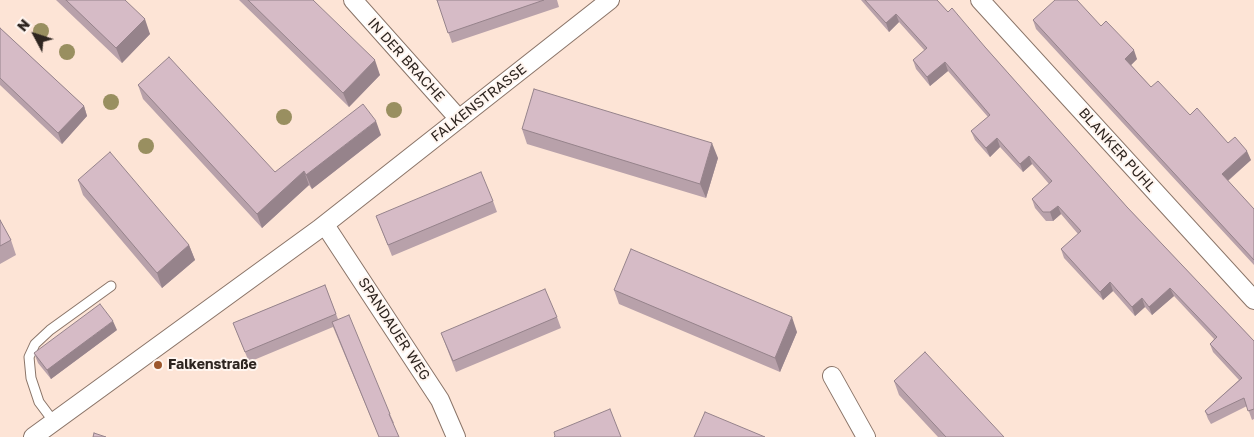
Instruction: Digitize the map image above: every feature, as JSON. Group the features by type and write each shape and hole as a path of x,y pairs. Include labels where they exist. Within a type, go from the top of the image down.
{"street":[{"name":"IN DER BRACHE","path":"353,0 459,119"},
{"name":"FALKENSTRASSE","path":"33,437 325,225 610,0"},
{"name":"BLANKER PUHL","path":"980,0 1254,300"},
{"name":"SPANDAUER WEG","path":"325,225 440,400 456,437"},
{"path":"832,376 866,437"}],"lane":[{"path":"54,422 39,402 31,378 29,357 35,344 50,330 111,286"}],"building":[{"path":"66,0 125,0 145,19 116,48"},
{"path":"248,0 313,0 375,60 343,93"},
{"path":"437,0 544,0 448,33"},
{"path":"865,0 937,0 948,12 952,8 1127,207 1254,341 1254,409 1248,411 1244,398 1208,415 1205,411 1242,378 1210,344 1217,337 1170,288 1149,307 1142,298 1132,307 1110,282 1100,292 1061,249 1081,231 1058,206 1050,212 1043,212 1032,199 1052,181 1029,156 1020,164 997,138 986,148 971,131 990,115 945,62 927,77 913,60 927,48 896,14 886,23"},
{"path":"1055,0 1077,0 1101,26 1106,21 1134,50 1125,59 1151,87 1158,81 1190,115 1197,108 1228,143 1235,137 1247,151 1222,174 1254,209 1254,260 1033,20"},
{"path":"0,28 84,106 58,133 0,78"},
{"path":"169,57 275,172 363,104 376,121 306,175 304,171 257,214 138,85"},
{"path":"534,89 712,143 700,184 522,129"},
{"path":"110,152 189,245 157,273 78,180"},
{"path":"481,172 493,201 388,245 376,216"},
{"path":"0,220 11,240 0,246"},
{"path":"631,249 792,317 775,358 614,290"},
{"path":"325,285 336,314 245,352 233,323"},
{"path":"545,289 557,317 453,361 441,333"},
{"path":"100,304 113,321 47,370 34,353"},
{"path":"349,315 399,437 379,437 332,322"},
{"path":"925,352 1004,437 946,437 894,381"},
{"path":"610,409 621,437 554,437 554,432"},
{"path":"705,412 765,437 694,437"},
{"path":"94,433 106,437 93,437"}],"place":[{"name":"Falkenstraße","path":"158,365"}]}
